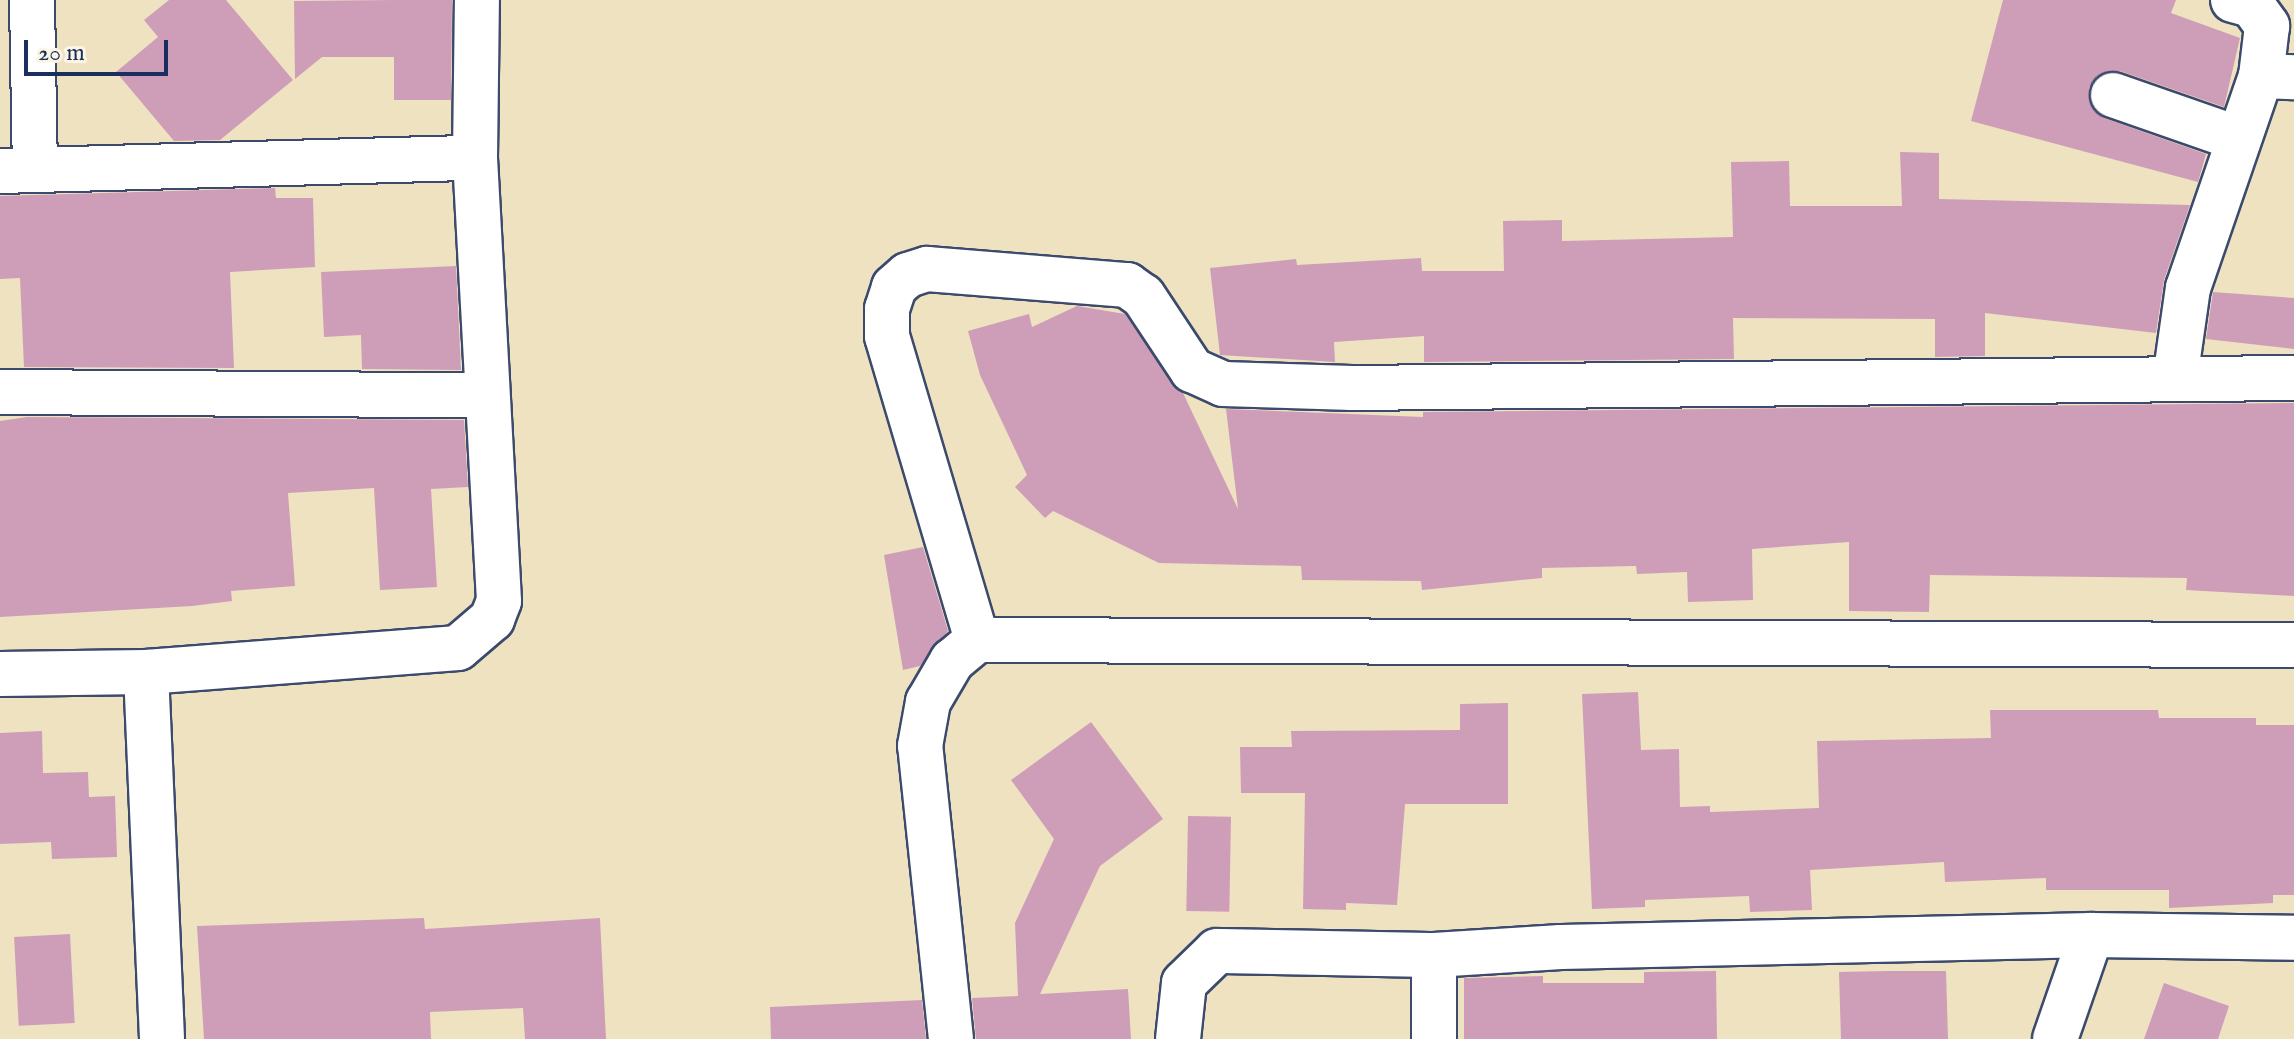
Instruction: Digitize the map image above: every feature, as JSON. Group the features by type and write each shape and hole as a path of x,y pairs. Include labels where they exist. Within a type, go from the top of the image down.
{"street":[{"path":"32,0 18,170 475,158"},
{"path":"0,674 146,672 458,648 476,636 499,601 475,158 477,0"},
{"path":"2175,379 2188,288 2239,139 2278,76 2267,26 2252,5 2233,0"},
{"path":"2113,95 2239,139"},
{"path":"977,640 887,336 887,309 894,287 908,275 927,269 1127,285 1143,296 1192,370 1223,384 1367,388 2294,378"},
{"path":"0,392 486,395"},
{"path":"951,1039 920,746 928,702 952,661 977,640 2294,645"},
{"path":"146,672 162,1039"},
{"path":"2055,1039 2091,935"},
{"path":"1178,1039 1184,983 1217,951 1434,955 1561,947 2091,935 2294,938"},
{"path":"1434,955 1434,1039"}],"building":[{"path":"169,0 226,0 293,80 220,140 174,141 116,72 158,37 144,20"},
{"path":"452,0 451,100 394,100 394,57 322,57 295,79 294,1"},
{"path":"2003,0 2176,0 2171,13 2240,38 2224,107 2120,71 2097,76 2089,88 2089,100 2104,118 2206,154 2198,182 1971,121"},
{"path":"1900,152 1939,153 1939,199 2190,205 2164,280 2156,333 1985,313 1985,356 1935,357 1935,319 1733,318 1734,359 1424,362 1424,336 1334,342 1335,362 1220,355 1210,268 1296,259 1297,265 1421,258 1422,271 1504,271 1503,221 1562,220 1562,241 1733,237 1731,162 1789,161 1790,206 1902,206"},
{"path":"275,188 276,198 313,198 315,267 230,272 234,368 24,367 20,278 0,279 0,196"},
{"path":"456,266 461,370 362,369 361,335 324,337 321,272"},
{"path":"2213,292 2294,298 2294,349 2206,339"},
{"path":"1077,306 1125,314 1183,393 1238,509 1226,409 1423,417 1423,412 2294,403 2294,596 2186,590 2187,578 1930,575 1929,612 1849,611 1849,542 1752,549 1753,600 1688,602 1687,572 1637,574 1636,566 1542,568 1542,578 1422,590 1421,581 1302,580 1301,566 1159,563 1053,511 1045,518 1015,487 1027,475 980,375 968,331 1029,314 1032,327"},
{"path":"27,417 464,420 468,487 431,489 437,587 380,590 374,488 288,493 295,586 231,591 232,601 192,606 0,617 0,421"},
{"path":"923,547 948,631 920,666 903,670 884,555"},
{"path":"1638,692 1641,750 1679,749 1680,807 1710,806 1710,812 1819,808 1817,741 1991,738 1990,710 2158,710 2159,718 2256,718 2256,725 2294,725 2294,895 2273,895 2273,903 2169,908 2169,890 2046,890 2046,878 1945,882 1944,862 1810,870 1812,910 1750,912 1749,896 1645,900 1645,907 1592,909 1582,694"},
{"path":"1508,703 1508,804 1405,804 1397,905 1346,903 1346,910 1303,909 1305,793 1241,793 1240,747 1292,747 1291,731 1460,730 1460,704"},
{"path":"1091,722 1163,819 1100,866 1040,994 1128,989 1131,1039 976,1039 972,998 1018,996 1015,923 1054,839 1011,780"},
{"path":"42,731 43,773 88,772 89,797 115,796 117,857 52,859 51,842 0,844 0,733"},
{"path":"1188,816 1231,817 1229,912 1186,911"},
{"path":"424,918 425,929 600,918 606,1039 525,1039 523,1008 430,1012 431,1039 204,1039 197,926"},
{"path":"70,934 75,1023 19,1026 14,937"},
{"path":"1716,971 1717,1039 1464,1039 1464,978 1543,976 1543,983 1644,983 1644,972"},
{"path":"1946,971 1948,1039 1841,1039 1839,972"},
{"path":"2164,983 2229,1006 2218,1039 2144,1039"},
{"path":"922,1000 926,1039 771,1039 770,1007"}]}
